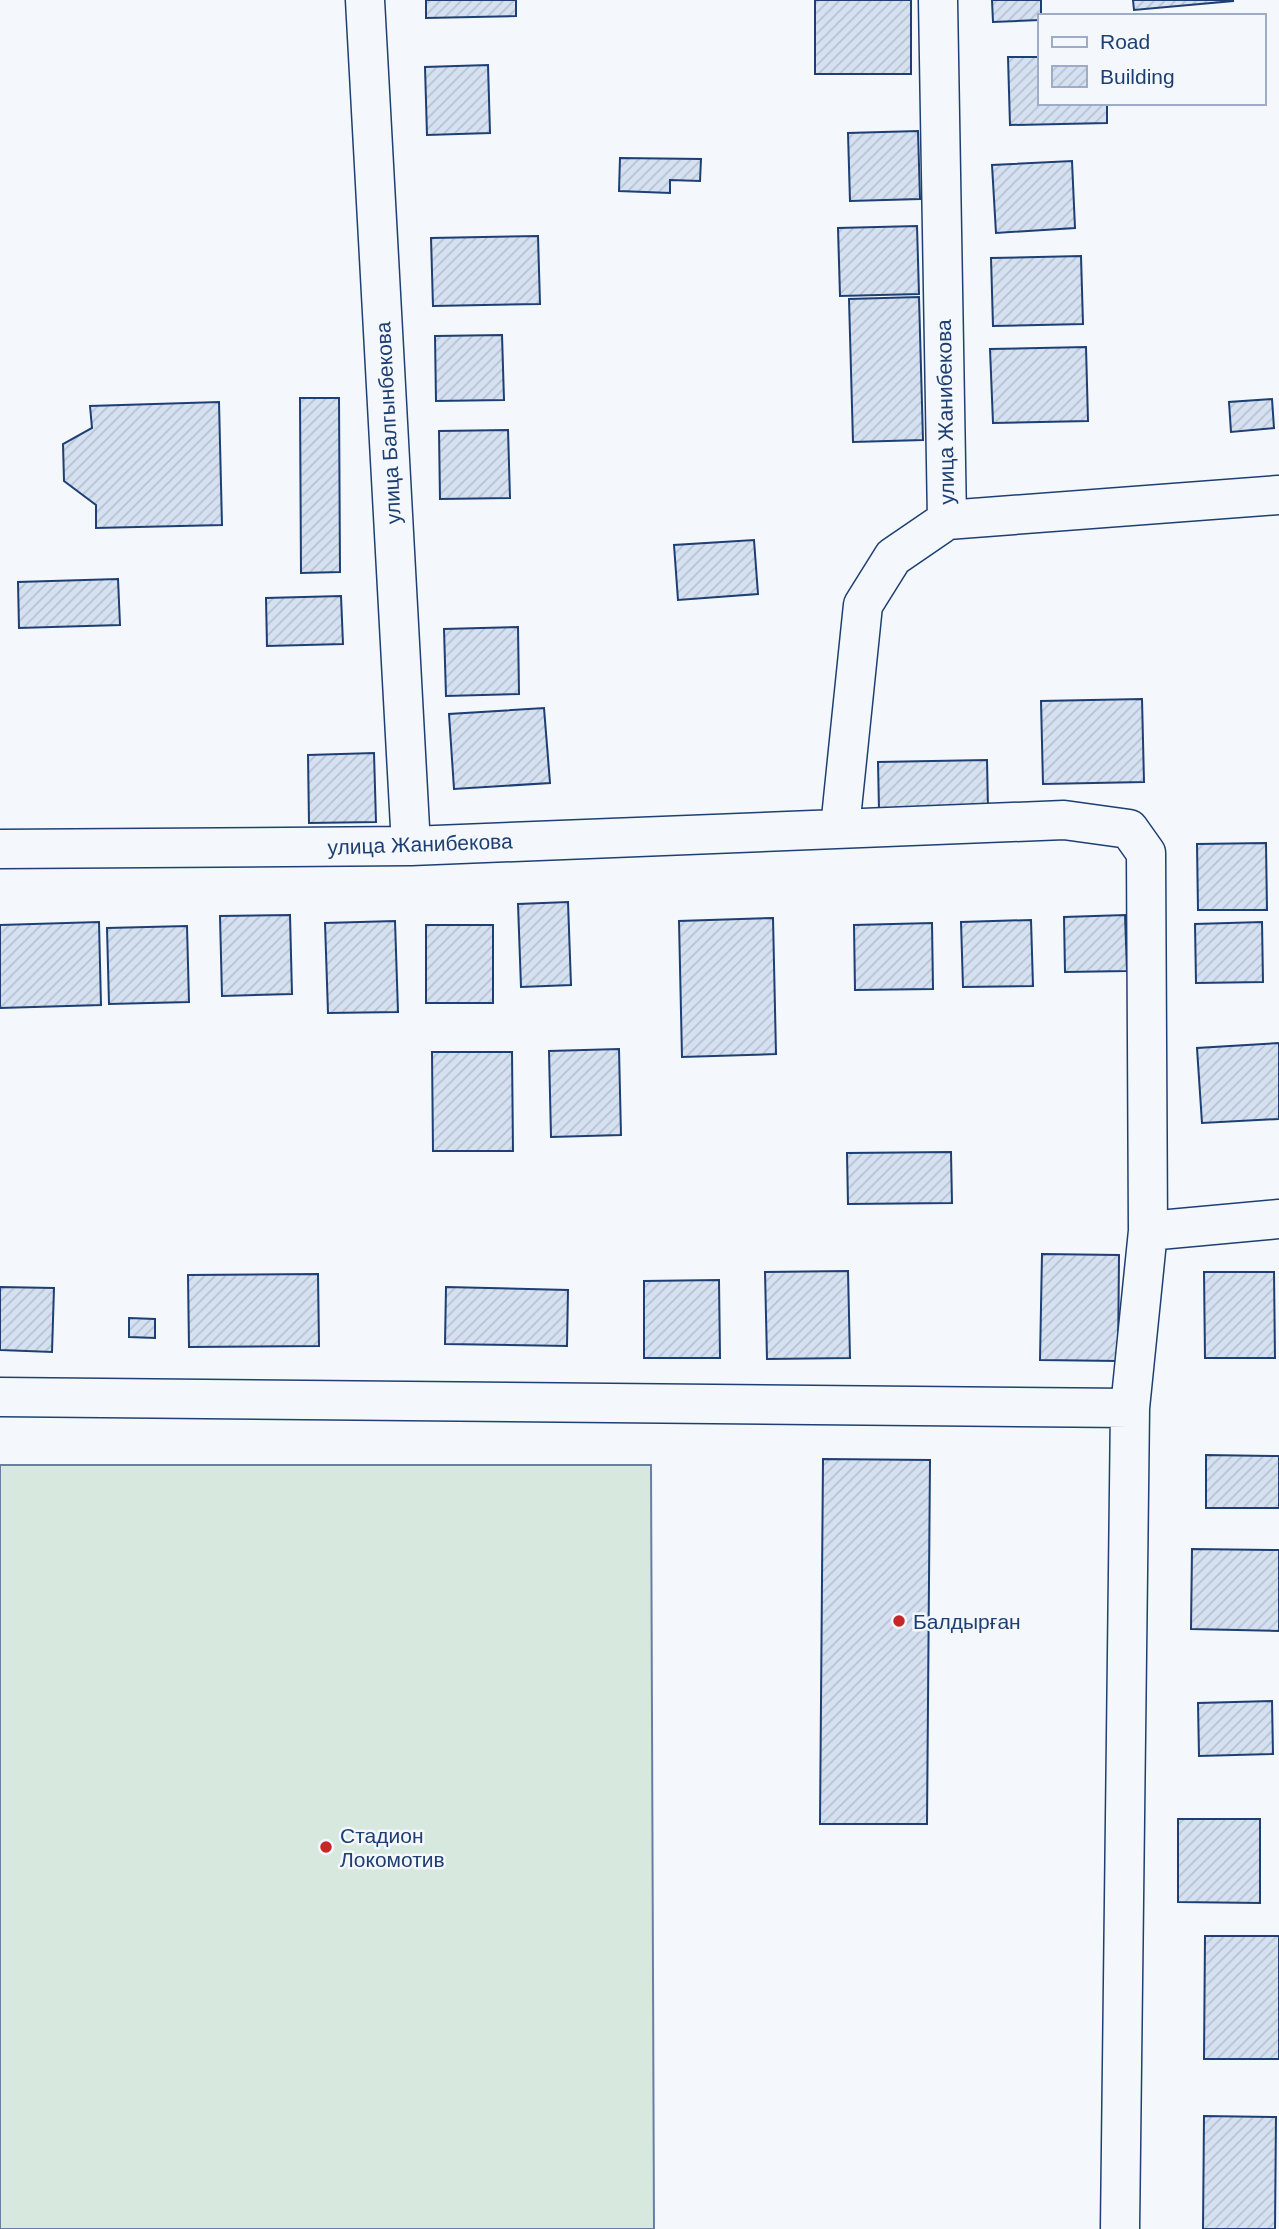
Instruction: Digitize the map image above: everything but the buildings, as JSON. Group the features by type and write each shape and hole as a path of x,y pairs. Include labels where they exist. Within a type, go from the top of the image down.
{"street":[{"name":"улица Балгынбекова","path":"365,0 411,846"},
{"name":"улица Жанибекова","path":"840,828 863,605 893,557 947,520 938,0"},
{"path":"947,520 1279,495"},
{"name":"улица Жанибекова","path":"0,849 411,846 1064,820 1129,829 1146,853 1148,1231"},
{"path":"1121,2229 1130,1408 1148,1231 1279,1219"},
{"path":"0,1397 1130,1408"}],"shaded area":[{"name":"Стадион Локомотив","path":"0,1465 651,1465 654,2229 0,2229"}],"place":[{"name":"Балдырған","path":"899,1621"},
{"name":"Стадион Локомотив","path":"326,1847"}]}
